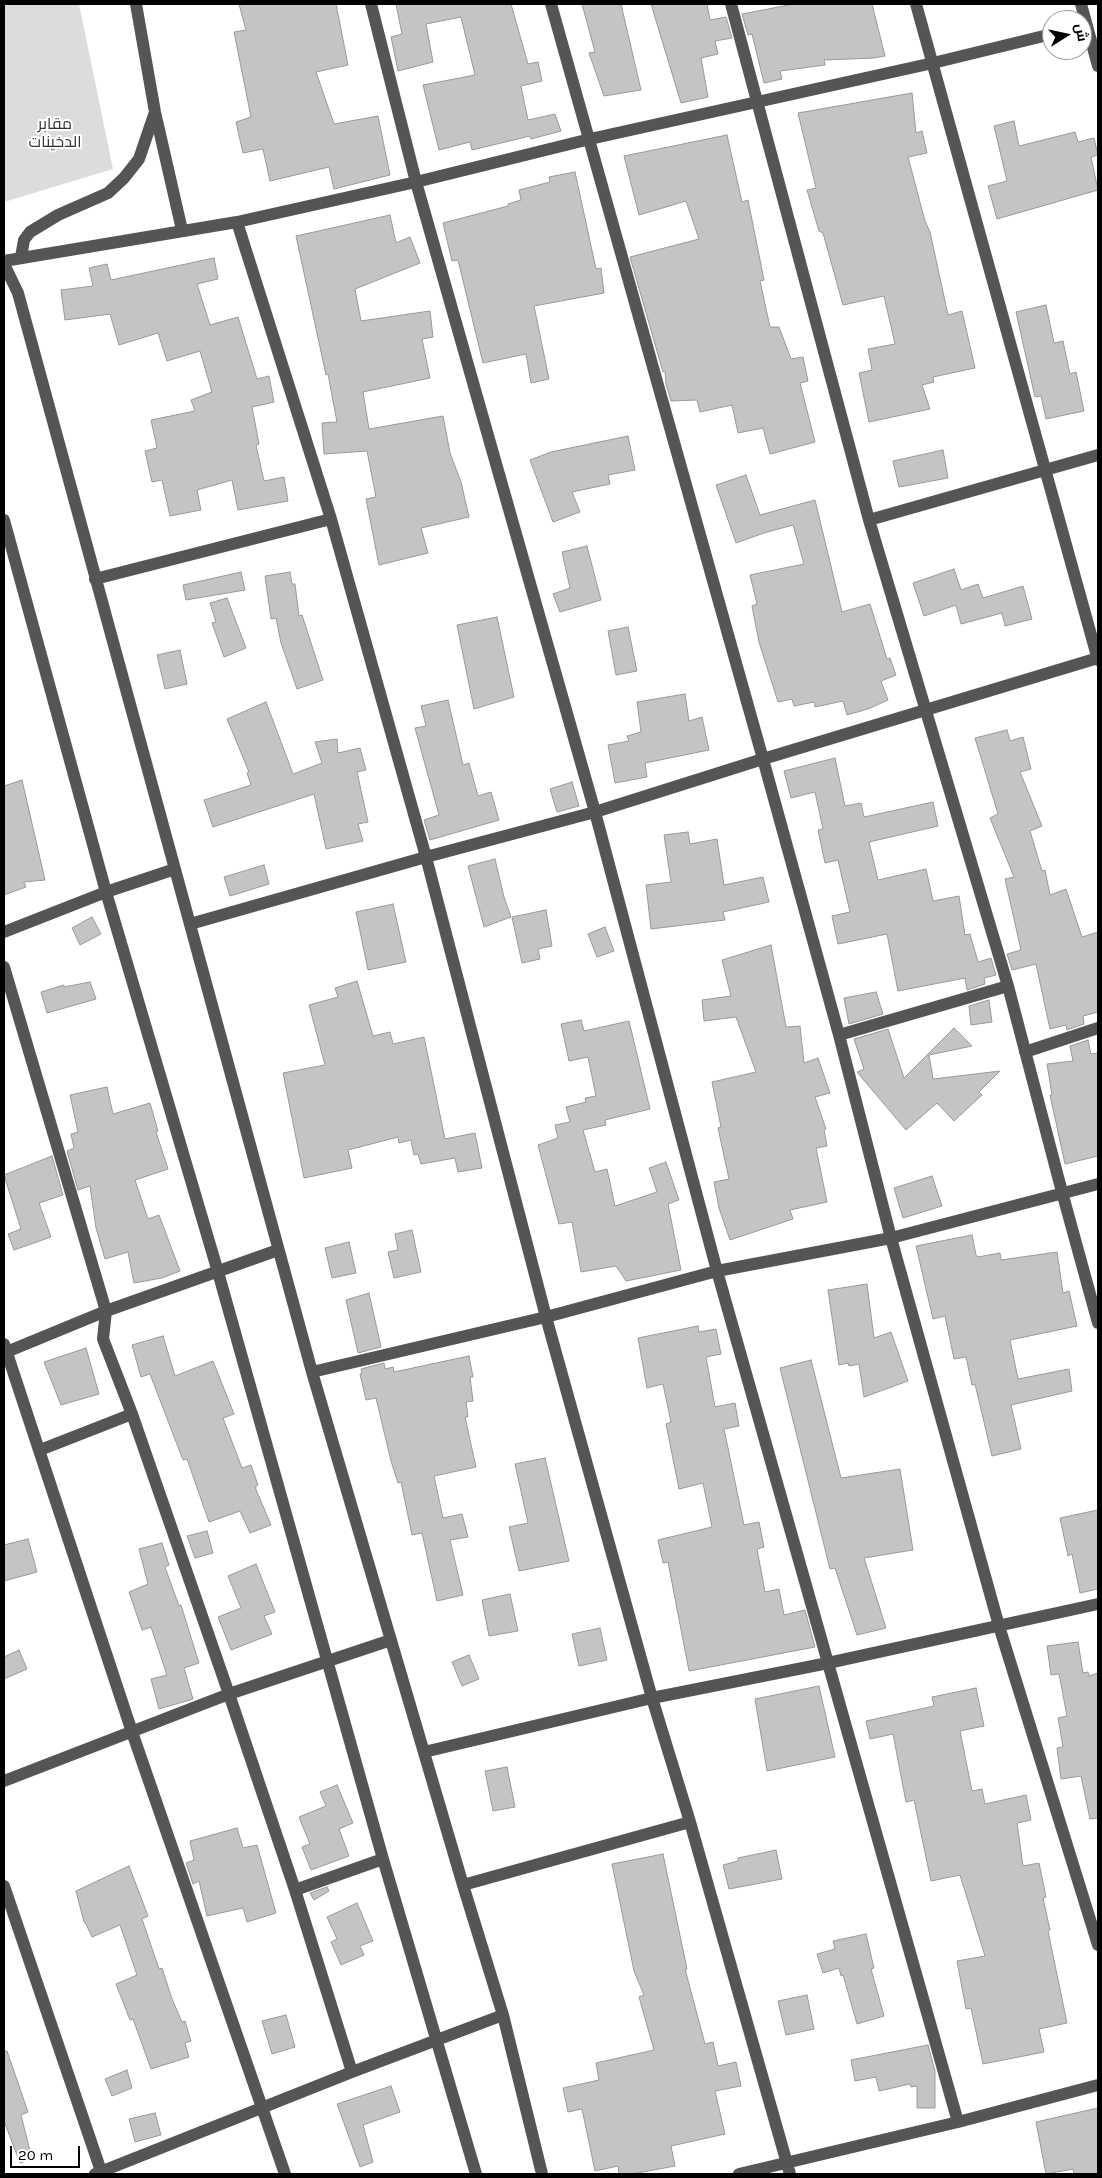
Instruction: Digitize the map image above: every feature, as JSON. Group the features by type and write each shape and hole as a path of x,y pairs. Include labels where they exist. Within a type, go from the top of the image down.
{"street":[{"path":"136,4 155,112 182,230"},
{"path":"371,4 416,182 595,812 717,1271 958,2122"},
{"path":"552,4 763,759 839,1035 891,1238 999,1626 1098,1945"},
{"path":"731,4 869,520 1008,986 1098,1323"},
{"path":"190,924 426,857 595,812 763,759 1098,659 934,63 916,4"},
{"path":"542,2174 503,2015 390,1640 312,1372 18,293 4,263 20,257 237,222 416,182 590,139 934,63 1042,36"},
{"path":"1092,39 1098,66"},
{"path":"20,257 24,240 30,232 58,215 108,194 124,178 140,159 155,112"},
{"path":"237,222 331,519 426,857 546,1317 652,1698 690,1822 788,2169"},
{"path":"869,520 1098,454"},
{"path":"95,579 331,519"},
{"path":"4,520 106,892 218,1272 383,1859 476,2174"},
{"path":"4,932 106,892 174,869"},
{"path":"4,967 106,1311 104,1339 132,1414 296,1890 352,2072"},
{"path":"839,1035 1008,986"},
{"path":"1026,1052 1098,1028"},
{"path":"312,1372 546,1317 717,1271 891,1238 1098,1184"},
{"path":"278,1250 106,1311 5,1350 40,1450 132,1732 285,2174"},
{"path":"40,1450 132,1414"},
{"path":"424,1752 652,1698 828,1664 1098,1604"},
{"path":"4,1781 229,1694 390,1640"},
{"path":"463,1885 690,1822"},
{"path":"296,1890 383,1859"},
{"path":"4,1886 100,2173 352,2072 503,2015"},
{"path":"739,2174 788,2169 1098,2085"}],"green space":[{"name":"مقابر الدخينات","path":"4,4 79,4 113,169 4,202"}],"building":[{"path":"239,4 336,4 348,65 316,72 334,124 378,116 390,175 334,189 329,167 270,181 263,149 243,153 236,122 251,117 234,32 246,30"},
{"path":"396,4 511,4 528,64 538,62 542,81 521,86 528,120 555,114 561,131 531,139 530,136 472,150 470,142 439,150 423,85 475,75 461,17 426,24 433,62 398,71 391,37 402,34"},
{"path":"582,4 621,4 641,90 604,96 589,53 595,52"},
{"path":"651,4 707,4 710,20 726,17 732,38 715,41 718,54 701,58 708,97 681,103"},
{"path":"794,4 872,4 885,56 824,60 825,65 780,71 782,79 764,83 752,34 748,35 742,14"},
{"path":"912,93 916,133 922,131 927,153 908,157 925,221 930,232 948,315 962,311 975,368 933,377 934,382 922,385 930,409 869,422 859,373 872,370 868,349 895,344 884,296 843,305 823,233 819,231 807,190 816,188 798,113"},
{"path":"1014,121 1019,146 1075,132 1078,142 1094,138 1098,155 1091,157 1098,190 997,219 988,186 1007,181 994,126"},
{"path":"727,135 742,202 748,200 764,280 760,281 770,327 779,327 791,359 803,357 808,381 800,383 815,442 770,454 763,428 738,433 732,405 700,412 697,400 671,401 666,384 665,371 663,372 630,257 699,239 686,201 639,215 624,156"},
{"path":"575,172 596,269 601,268 604,293 534,306 549,379 531,383 526,354 483,363 458,260 452,261 443,223 508,206 508,204 521,200 519,190 550,182 549,177"},
{"path":"390,215 396,243 410,237 420,263 355,289 361,321 430,311 433,337 422,339 430,378 363,392 369,429 443,416 450,453 461,482 469,517 421,528 428,553 379,565 366,499 376,497 367,451 324,454 322,423 337,422 328,374 326,375 296,236"},
{"path":"214,258 218,279 197,284 210,325 238,317 257,379 269,376 274,402 252,407 259,444 256,445 264,481 284,477 288,501 238,510 232,480 197,490 201,510 170,516 162,480 152,482 145,451 157,448 151,420 195,411 191,400 212,392 200,351 167,361 158,333 119,345 110,314 65,320 61,290 93,286 89,268 107,264 111,280"},
{"path":"1046,305 1054,343 1063,341 1070,374 1076,372 1084,411 1046,419 1041,396 1035,397 1016,312"},
{"path":"628,436 635,470 608,475 610,484 572,492 580,512 553,522 530,460 551,452"},
{"path":"943,450 948,478 899,487 893,461"},
{"path":"746,475 760,515 815,500 842,612 870,604 887,659 890,658 896,675 881,681 888,700 868,709 847,715 843,701 815,707 814,702 794,706 792,699 778,702 759,642 752,606 757,604 750,575 804,564 793,525 736,543 716,485"},
{"path":"587,546 601,600 560,612 553,594 570,588 562,552"},
{"path":"954,569 961,590 978,584 983,598 1023,586 1032,619 1005,626 1002,613 961,624 956,605 924,616 913,583"},
{"path":"241,572 245,590 186,600 183,585"},
{"path":"290,572 292,584 295,584 299,616 302,615 323,680 297,689 281,643 276,618 271,619 265,576"},
{"path":"227,598 246,648 224,657 212,623 216,622 210,603"},
{"path":"497,617 514,697 474,709 457,625"},
{"path":"628,627 637,671 616,675 608,631"},
{"path":"180,650 187,684 165,689 157,655"},
{"path":"685,694 689,721 702,717 709,750 645,763 647,777 615,783 608,745 629,741 627,736 641,732 637,702"},
{"path":"448,700 463,765 469,763 478,796 491,792 499,820 430,840 424,820 439,815 415,728 426,726 421,706"},
{"path":"266,702 293,774 322,763 315,742 337,739 338,753 360,748 366,770 357,772 368,822 358,824 363,841 326,849 314,794 213,827 204,800 251,785 247,773 249,772 227,719"},
{"path":"1007,730 1010,741 1023,737 1031,769 1020,772 1042,826 1030,831 1042,871 1045,870 1050,895 1066,889 1082,937 1098,932 1098,1012 1083,1016 1084,1024 1067,1030 1066,1025 1050,1029 1036,964 1012,970 1007,954 1021,950 1005,879 1014,877 990,818 998,814 975,738"},
{"path":"835,758 845,806 861,803 864,817 933,802 938,826 869,842 878,880 926,869 933,901 959,896 965,935 970,934 978,962 991,958 996,975 984,978 985,984 967,990 965,978 898,991 887,934 838,944 832,916 850,912 838,860 825,863 818,830 823,829 815,792 791,798 784,771"},
{"path":"22,780 45,880 24,882 26,887 4,895 4,786"},
{"path":"572,782 579,806 557,812 550,789"},
{"path":"688,832 690,844 717,839 724,885 763,877 769,902 723,912 725,920 651,929 646,885 671,882 664,835"},
{"path":"495,859 511,917 484,927 468,866"},
{"path":"264,865 269,884 230,896 224,877"},
{"path":"393,904 406,962 368,970 356,912"},
{"path":"546,910 552,946 538,949 540,959 522,963 512,917"},
{"path":"92,917 101,934 80,945 72,928"},
{"path":"605,927 614,951 597,957 588,934"},
{"path":"771,945 786,1027 800,1026 804,1063 818,1058 830,1093 815,1097 826,1129 824,1130 827,1146 816,1148 827,1202 790,1210 793,1219 730,1240 719,1208 714,1182 729,1179 718,1128 721,1127 712,1082 756,1072 736,1017 704,1021 702,1000 731,996 722,960"},
{"path":"357,981 373,1036 390,1032 393,1044 424,1037 445,1139 475,1133 482,1168 458,1172 455,1158 421,1164 418,1154 414,1155 411,1140 399,1143 398,1137 348,1150 352,1168 304,1178 283,1073 325,1065 309,1005 338,997 335,988"},
{"path":"90,982 96,999 47,1013 41,992 64,985 64,987"},
{"path":"876,992 883,1014 849,1024 844,998"},
{"path":"989,1000 992,1022 971,1025 969,1006"},
{"path":"581,1020 584,1031 629,1021 650,1109 605,1120 606,1125 583,1130 595,1172 607,1169 615,1206 657,1192 649,1168 666,1162 679,1200 668,1204 681,1270 626,1281 616,1266 581,1272 572,1222 559,1224 538,1145 558,1138 555,1125 570,1122 566,1107 586,1102 585,1098 596,1096 588,1057 569,1061 561,1024"},
{"path":"954,1028 972,1046 929,1055 933,1079 1000,1071 979,1092 982,1095 954,1121 937,1103 906,1130 857,1072 864,1069 854,1039 888,1029 904,1078"},
{"path":"1088,1040 1091,1054 1098,1053 1098,1156 1065,1164 1050,1095 1052,1095 1047,1064 1073,1061 1070,1046"},
{"path":"107,1087 113,1114 150,1103 158,1131 156,1132 168,1169 135,1180 148,1219 159,1215 180,1271 162,1278 134,1283 128,1252 105,1259 96,1228 90,1186 78,1190 67,1151 74,1148 71,1134 78,1132 70,1095"},
{"path":"52,1156 63,1195 39,1203 51,1237 14,1250 8,1234 21,1229 4,1175"},
{"path":"932,1176 942,1206 903,1218 894,1188"},
{"path":"412,1230 421,1272 394,1278 388,1252 398,1250 395,1234"},
{"path":"972,1235 978,1257 1000,1253 1001,1260 1057,1252 1063,1293 1069,1291 1077,1326 1010,1340 1018,1379 1069,1369 1072,1391 1011,1405 1021,1449 992,1456 975,1384 972,1385 966,1357 954,1359 945,1316 933,1319 916,1246"},
{"path":"349,1242 356,1273 332,1278 325,1248"},
{"path":"867,1284 874,1338 891,1332 908,1381 864,1397 859,1364 849,1366 848,1363 839,1365 828,1290"},
{"path":"369,1293 381,1347 358,1353 346,1300"},
{"path":"698,1326 699,1332 716,1329 721,1354 706,1357 715,1407 735,1403 739,1426 724,1429 744,1525 759,1522 764,1547 757,1549 765,1592 779,1589 784,1615 805,1610 815,1647 689,1671 668,1562 663,1563 658,1540 712,1527 703,1483 679,1489 666,1424 671,1422 663,1384 647,1388 638,1338"},
{"path":"163,1336 175,1376 213,1361 234,1414 223,1418 242,1468 251,1465 258,1485 255,1487 271,1525 250,1533 240,1511 209,1522 187,1459 183,1460 150,1374 141,1377 132,1345"},
{"path":"86,1348 99,1394 61,1405 44,1362"},
{"path":"469,1356 473,1377 470,1377 473,1401 466,1402 468,1417 465,1417 476,1467 434,1476 443,1518 462,1514 468,1537 450,1540 463,1595 437,1601 422,1533 412,1535 401,1482 398,1483 391,1461 376,1398 366,1400 360,1374 362,1373 361,1369 384,1363 385,1369 393,1367 394,1372"},
{"path":"811,1360 841,1478 900,1469 913,1550 864,1558 886,1628 857,1635 835,1568 830,1569 780,1368"},
{"path":"545,1458 569,1561 519,1571 509,1527 528,1523 515,1464"},
{"path":"1098,1510 1098,1589 1080,1593 1072,1554 1068,1556 1060,1518"},
{"path":"207,1531 213,1553 195,1558 187,1536"},
{"path":"28,1539 37,1572 4,1581 4,1545"},
{"path":"162,1543 169,1565 165,1567 179,1606 181,1605 199,1663 184,1668 193,1699 159,1709 151,1679 167,1675 151,1627 142,1630 129,1592 148,1584 139,1549"},
{"path":"256,1564 275,1612 264,1616 272,1634 231,1650 218,1617 241,1608 228,1576"},
{"path":"510,1594 518,1631 489,1636 482,1600"},
{"path":"600,1628 607,1660 579,1666 572,1634"},
{"path":"1078,1642 1083,1673 1088,1672 1089,1676 1098,1673 1098,1818 1090,1819 1081,1776 1061,1779 1057,1748 1063,1747 1058,1718 1067,1716 1059,1674 1051,1675 1047,1646"},
{"path":"19,1650 27,1669 4,1679 4,1657"},
{"path":"469,1655 479,1679 462,1686 452,1662"},
{"path":"819,1686 835,1757 767,1771 755,1699"},
{"path":"976,1688 984,1726 960,1731 972,1791 982,1789 985,1804 1026,1795 1031,1820 1017,1823 1023,1866 1039,1863 1046,1897 1043,1898 1050,1930 1048,1931 1067,2023 1039,2029 1044,2052 983,2064 971,2008 966,2009 957,1961 985,1956 960,1875 931,1881 914,1800 906,1802 893,1734 870,1739 866,1721 934,1706 932,1697"},
{"path":"507,1767 515,1807 493,1811 485,1771"},
{"path":"337,1785 353,1823 339,1829 349,1856 311,1870 302,1847 310,1844 299,1817 326,1806 320,1792"},
{"path":"237,1828 243,1848 257,1845 276,1913 247,1922 243,1908 207,1916 199,1881 193,1884 186,1863 194,1860 190,1841"},
{"path":"776,1850 782,1879 729,1889 723,1865 738,1861 738,1858"},
{"path":"663,1854 687,1969 685,1969 705,2044 713,2042 718,2066 736,2062 741,2086 715,2091 725,2134 671,2146 675,2166 632,2174 619,2174 618,2166 595,2171 582,2109 568,2112 563,2088 599,2080 596,2063 654,2050 639,1997 644,1995 634,1971 612,1864"},
{"path":"129,1866 148,1916 142,1919 159,1969 162,1968 172,1999 182,2022 185,2021 191,2041 185,2043 189,2057 151,2069 133,2019 130,2020 116,1984 137,1975 120,1925 92,1937 84,1922 76,1891"},
{"path":"327,1887 329,1891 314,1900 310,1893"},
{"path":"357,1903 373,1941 360,1946 364,1955 341,1965 331,1942 337,1939 327,1917"},
{"path":"866,1934 874,1968 871,1969 884,2016 857,2024 843,1975 841,1976 839,1968 823,1973 817,1954 835,1949 833,1941"},
{"path":"807,1995 814,2029 786,2035 778,2001"},
{"path":"286,2015 295,2047 272,2054 262,2021"},
{"path":"928,2045 935,2071 935,2108 917,2108 917,2086 911,2087 910,2084 879,2091 876,2077 855,2081 851,2060"},
{"path":"4,2051 7,2051 28,2112 21,2115 32,2159 20,2163 4,2121"},
{"path":"127,2070 132,2088 112,2096 105,2079"},
{"path":"391,2086 400,2112 363,2125 373,2162 360,2167 337,2104"},
{"path":"1098,2108 1098,2174 1074,2174 1073,2169 1046,2174 1036,2122"},
{"path":"155,2113 161,2135 135,2142 129,2119"}]}
